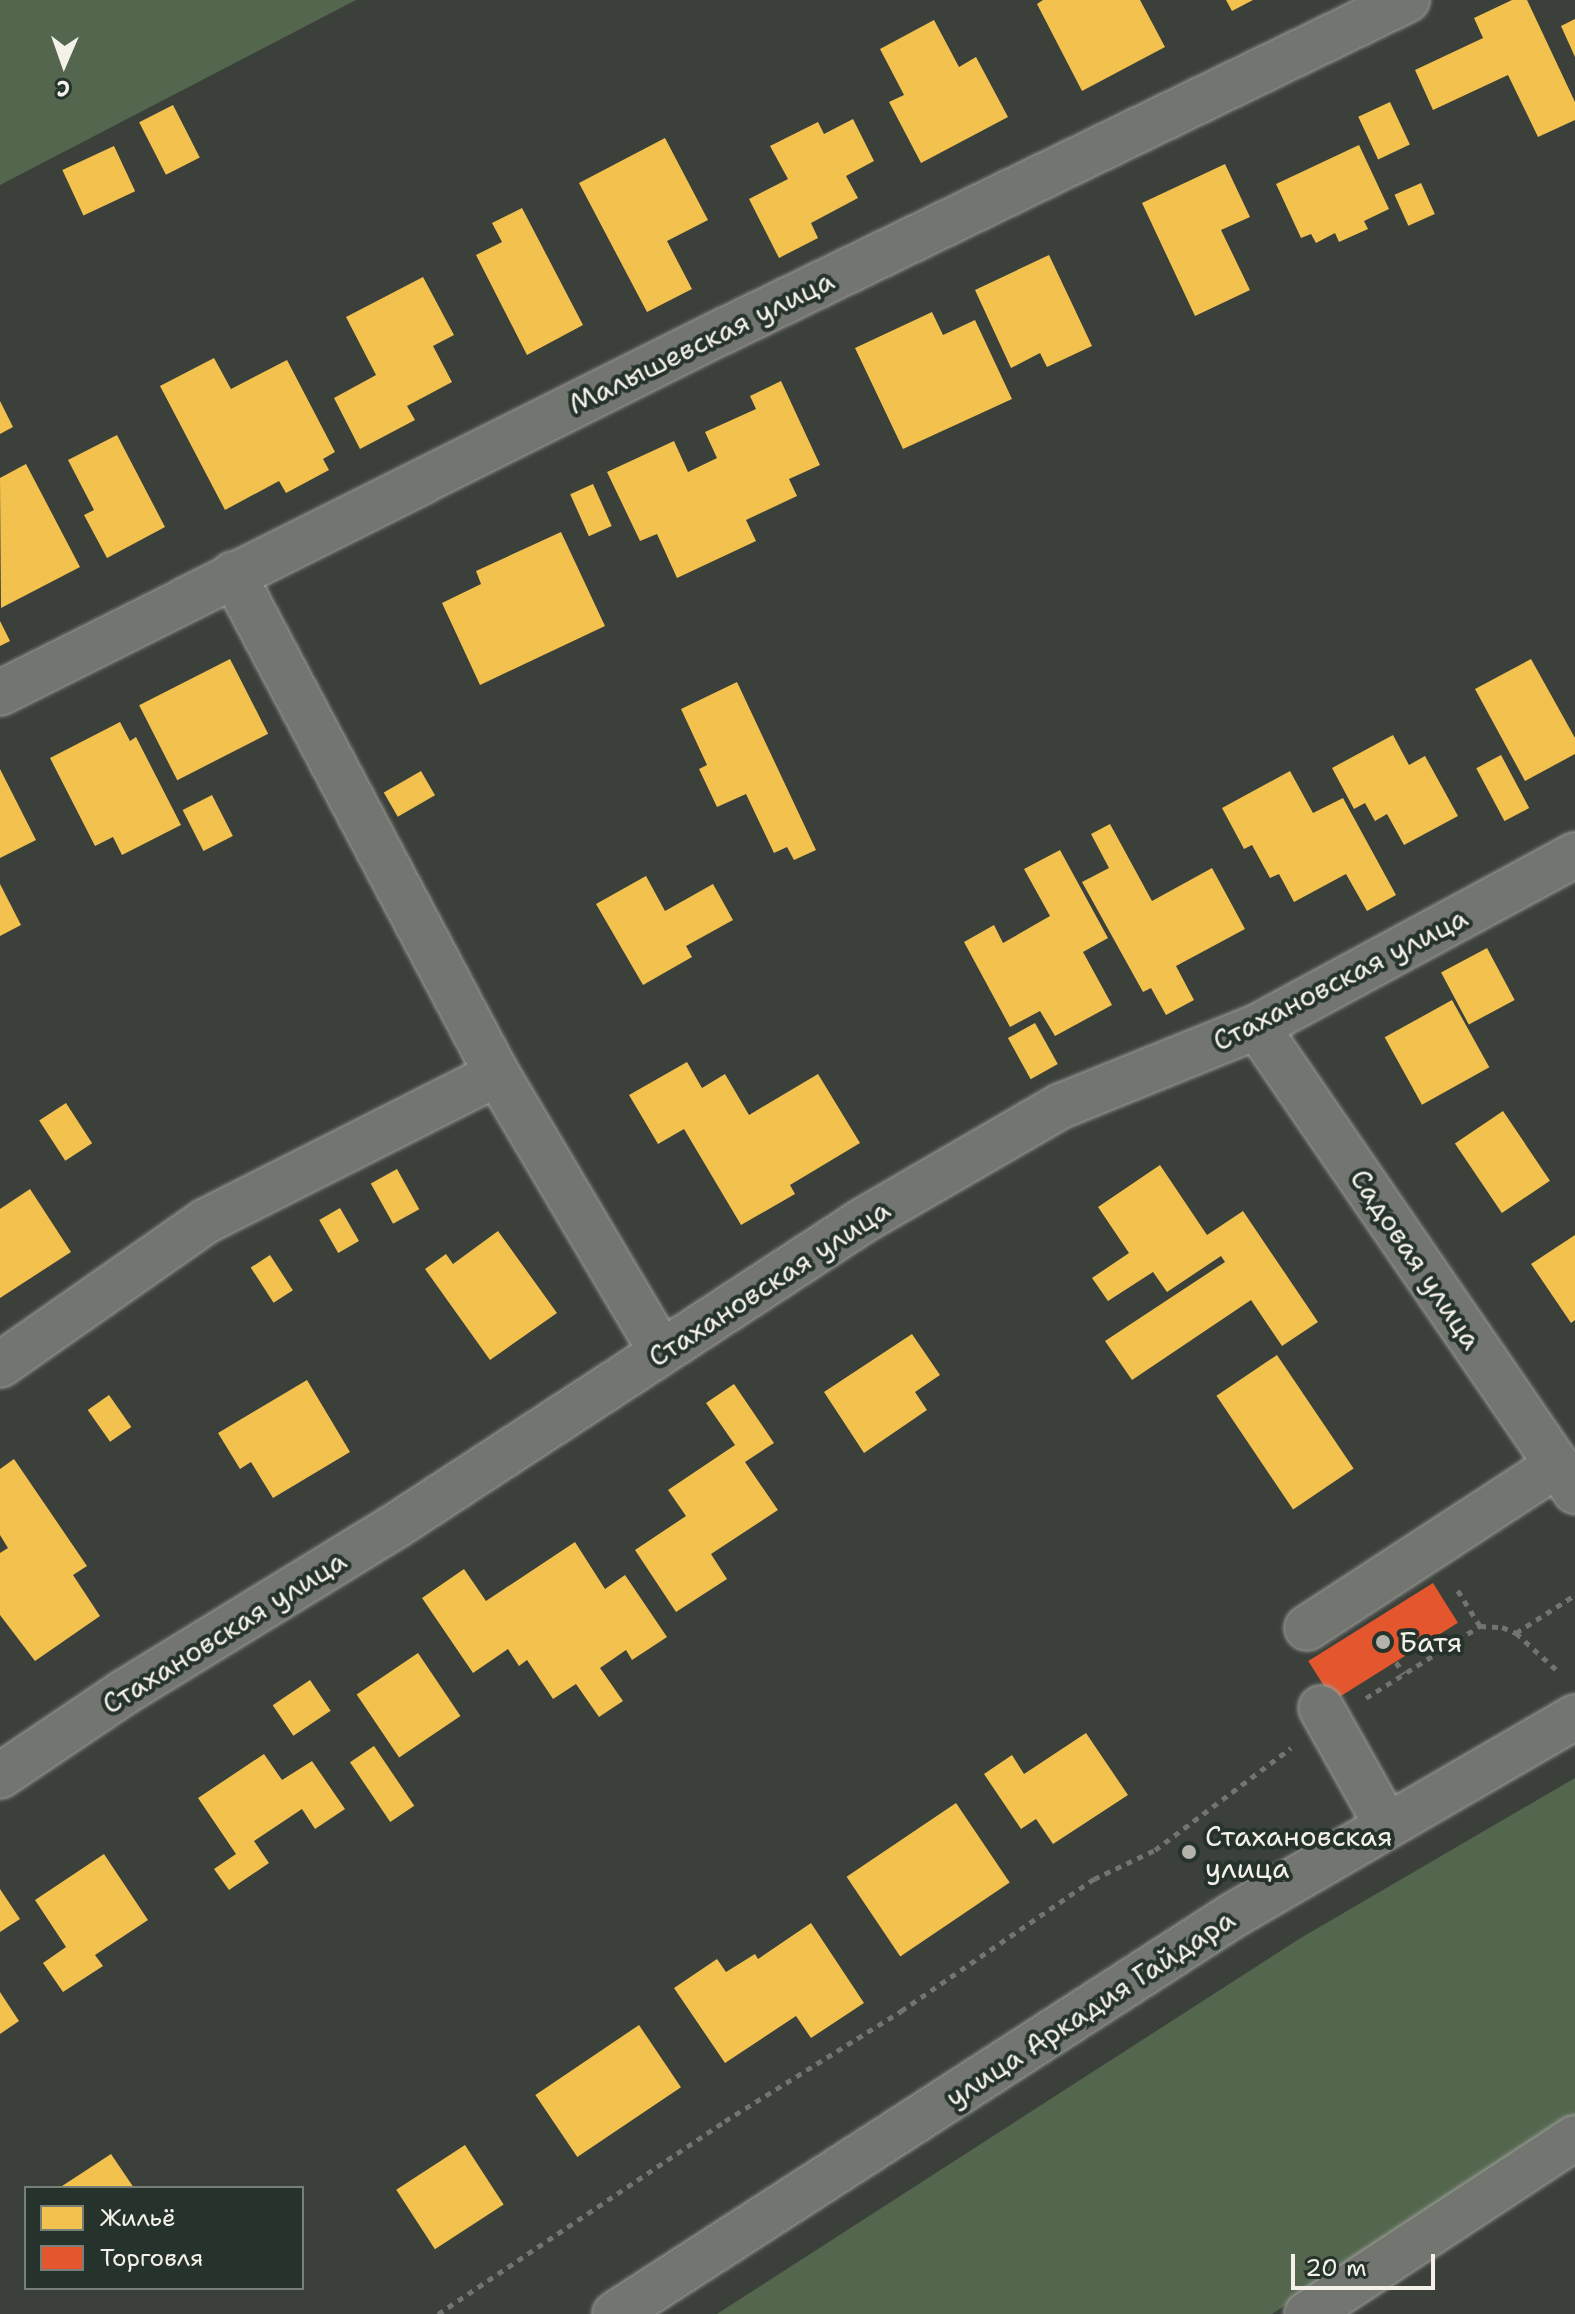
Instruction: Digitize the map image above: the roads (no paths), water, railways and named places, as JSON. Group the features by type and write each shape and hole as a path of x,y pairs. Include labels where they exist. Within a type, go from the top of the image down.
{"street":[{"name":"Малышевская улица","path":"0,693 721,332 1407,0"},
{"path":"233,574 497,1074 661,1351"},
{"name":"Стахановская улица","path":"0,1776 123,1693 397,1525 864,1220 1061,1106 1257,1027 1575,855"},
{"name":"Садовая улица","path":"1257,1027 1566,1478"},
{"path":"0,1365 206,1221 497,1074"},
{"path":"1307,1628 1432,1547 1566,1478"},
{"name":"улица Аркадия Гайдара","path":"615,2314 1232,1916 1386,1824 1570,1699"},
{"path":"1325,1715 1386,1824"},
{"path":"1307,2314 1575,2138"}],"place":[{"name":"Батя","path":"1383,1642"},
{"name":"Стахановская улица","path":"1189,1852"}]}
